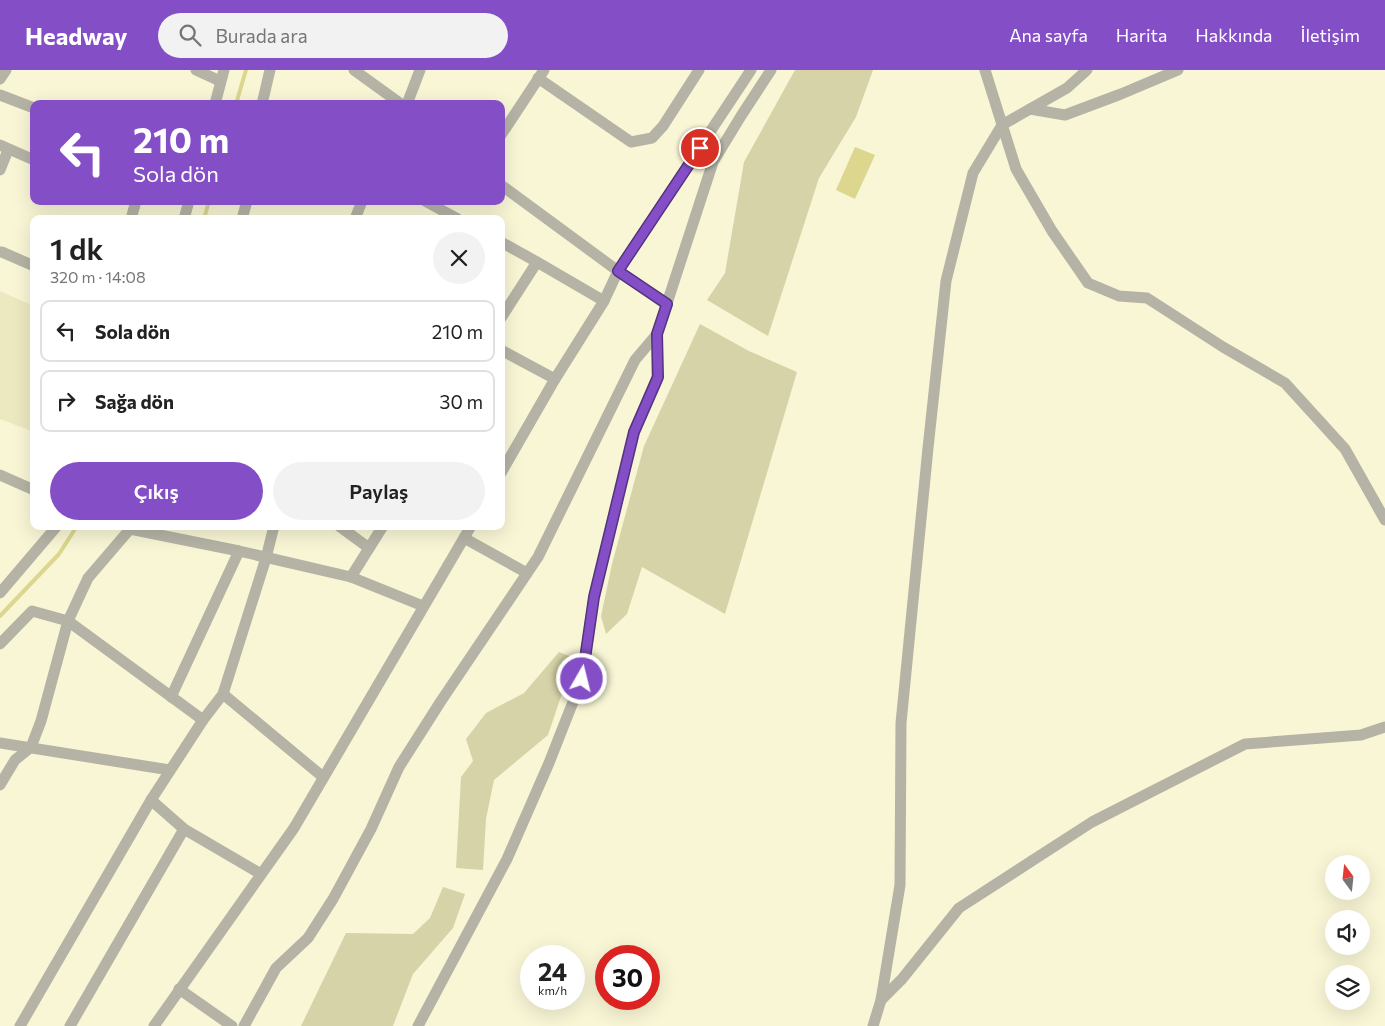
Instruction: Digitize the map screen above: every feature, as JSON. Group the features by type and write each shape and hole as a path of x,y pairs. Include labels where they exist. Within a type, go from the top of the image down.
{"street":[{"path":"0,79 6,70"},
{"path":"196,70 222,76 216,100"},
{"path":"263,100 270,70"},
{"path":"354,70 395,100"},
{"path":"409,100 420,70"},
{"path":"505,128 541,74 632,142 652,138 663,126 699,70"},
{"path":"505,466 555,379 604,301 618,271 751,70"},
{"path":"418,1026 507,859 549,764 582,679 594,597 634,432 658,377 657,334 713,162 771,70"},
{"path":"985,70 1016,169 1052,231 1088,283 1120,296 1147,298 1223,347 1285,382 1345,449 1385,520"},
{"path":"874,1026 881,1000 900,885 901,723 946,281 973,173 1002,125 1066,88 1087,70"},
{"path":"1030,109 1065,115 1178,70"},
{"path":"0,95 30,106"},
{"path":"0,170 4,148 30,158"},
{"path":"505,189 667,304"},
{"path":"432,205 451,215"},
{"path":"505,244 604,301"},
{"path":"0,252 30,264"},
{"path":"505,312 536,262"},
{"path":"244,1026 276,968 308,938 333,899 371,828 399,767 538,557 636,360 657,334"},
{"path":"505,352 555,379"},
{"path":"0,475 30,485"},
{"path":"0,593 54,530"},
{"path":"0,785 15,760 31,747 41,721 68,621 88,578 129,530"},
{"path":"143,530 156,531 351,577 423,606"},
{"path":"20,1026 151,800 203,720 223,694 273,530"},
{"path":"344,530 369,548"},
{"path":"351,577 380,530"},
{"path":"154,1026 294,828 469,530"},
{"path":"464,538 527,573"},
{"path":"171,697 239,551"},
{"path":"0,575 11,580"},
{"path":"0,644 32,611 68,621 203,720"},
{"path":"223,694 324,777"},
{"path":"881,1000 902,979 959,908 1092,822 1245,744 1361,735 1385,727"},
{"path":"0,743 170,770"},
{"path":"151,800 184,829 260,874"},
{"path":"70,1026 184,829"},
{"path":"180,988 232,1026"}],"shaded area":[{"path":"795,70 873,70 856,117 819,178 768,336 707,300 725,273 744,162"},
{"path":"855,147 875,155 855,199 836,190"},
{"path":"0,291 30,304 30,430 0,419"},
{"path":"700,324 749,351 797,372 725,614 642,567 627,614 606,634 601,616 612,564 644,446"},
{"path":"559,652 574,658 548,735 494,780 486,819 483,870 456,868 461,777 473,761 466,739 486,713 524,693"},
{"path":"443,887 465,894 453,928 413,974 393,1026 301,1026 346,933 413,934 430,918"}],"waterway":[{"path":"237,100 246,70"},
{"path":"205,215 208,205"},
{"path":"0,616 59,554 74,530"}],"route":[{"path":"582,679 594,597 634,432 658,377 657,334 667,304 618,271 700,148"}]}
